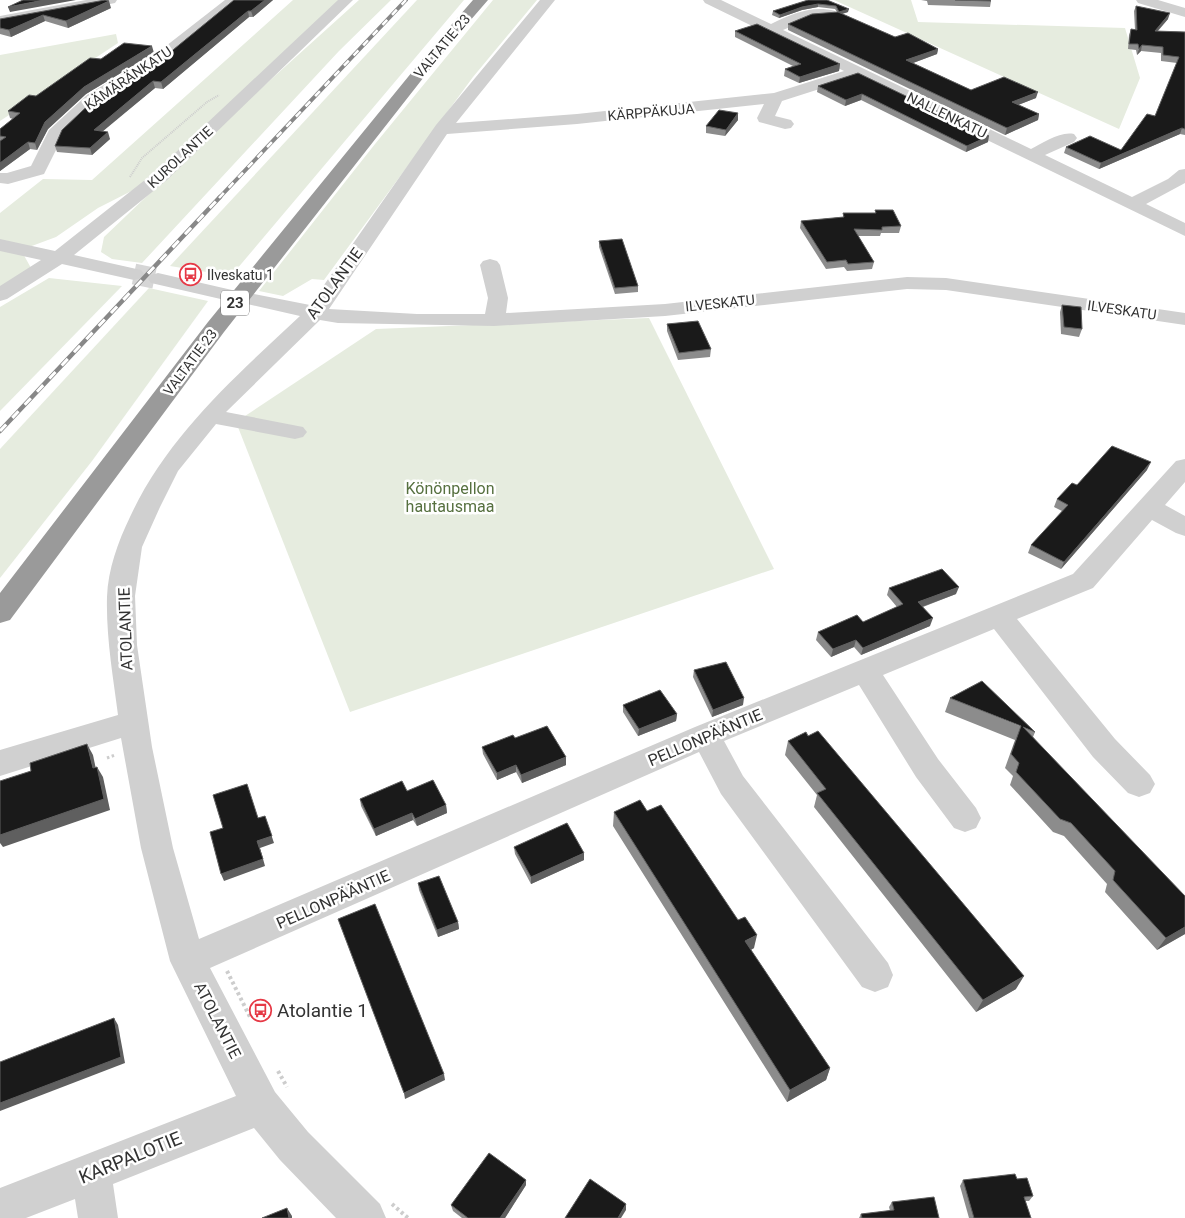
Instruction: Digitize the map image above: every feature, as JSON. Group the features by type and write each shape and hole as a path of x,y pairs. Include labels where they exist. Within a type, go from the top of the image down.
{"highway":[{"path":"444,42 472,0"},
{"name":"VALTATIE 23","path":"0,613 216,327 444,42 481,0"}],"street":[{"path":"0,20 110,0"},
{"name":"KÄMÄRÄNKATU","path":"0,178 8,179 38,170 55,134 93,98 163,56 234,0"},
{"name":"KUROLANTIE","path":"0,295 58,258 161,176 346,0"},
{"name":"ATOLANTIE","path":"356,1215 261,1106 188,961 157,848 133,722 123,646 121,596 129,546 168,468 224,400 316,312 442,129 548,0"},
{"name":"NALLENKATU","path":"710,0 1185,230"},
{"path":"1144,0 1185,13"},
{"path":"770,30 821,11 830,14"},
{"name":"KÄRPPÄKUJA","path":"442,129 558,121 776,98 856,72"},
{"path":"776,98 765,118 785,124"},
{"path":"1031,155 1068,138"},
{"path":"1132,204 1174,183 1185,174"},
{"path":"0,245 134,274"},
{"path":"490,265 498,298 494,320"},
{"path":"158,279 225,294"},
{"name":"ILVESKATU","path":"254,300 348,318 494,320 665,310 907,283 946,284 1185,319"},
{"path":"209,416 295,432"},
{"name":"PELLONPÄÄNTIE","path":"188,961 706,736 1083,581 1185,467"},
{"path":"1150,508 1185,527"},
{"path":"999,616 1104,748 1139,784"},
{"path":"864,671 927,768 965,818"},
{"path":"0,763 133,722"},
{"path":"706,736 732,785 875,976"},
{"name":"KARPALOTIE","path":"0,1208 92,1174 141,1151 261,1106"},
{"path":"92,1174 98,1218"}],"path":[{"path":"128,180 142,158 207,102 222,94"},
{"path":"216,950 253,1022"}],"green space":[{"path":"293,0 339,0 161,176 98,208 56,237 21,250 31,268 0,287 0,213 43,179 92,180"},
{"path":"359,0 391,0 339,51 142,263 112,259 101,252 104,237 237,110"},
{"path":"417,0 464,0 231,276 170,266"},
{"path":"493,0 537,0 473,77 324,280 312,279 283,296 259,291 375,144"},
{"path":"834,0 911,0 918,22 1125,28 1140,78 1119,129"},
{"path":"116,34 118,43 0,121 0,55"},
{"path":"49,278 122,286 0,411 0,307"},
{"path":"149,288 208,301 92,461 0,578 0,449"},
{"name":"Könönpellon hautausmaa","path":"649,318 774,569 350,712 236,422 376,329"}],"building":[{"path":"23,0 44,0 8,7"},
{"path":"105,0 109,1 66,21 43,15 9,30 0,28 0,19"},
{"path":"234,0 265,0 251,11 248,11 161,82 153,81 94,130 108,132 90,148 55,146 62,130 98,96 168,54"},
{"path":"808,0 827,0 849,9 839,12 836,6 818,4 802,7 780,15 773,11"},
{"path":"955,0 990,0 991,1"},
{"path":"1136,6 1170,13 1155,31 1185,32 1185,129 1182,128 1101,163 1066,147 1090,136 1121,150 1147,114 1155,116 1179,57 1163,55 1163,47 1142,45 1139,49 1138,44 1129,44 1131,29 1137,30"},
{"path":"838,12 895,37 908,33 938,49 906,60 971,90 1004,77 1038,92 1012,102 1039,114 1007,128 788,24 812,14"},
{"path":"757,24 840,64 800,77 785,69 801,64 735,31"},
{"path":"124,43 152,46 84,87 45,122 35,143 28,142 0,163 0,141 6,137 0,136 0,129 20,113 8,111 29,95 36,96 90,58 101,59"},
{"path":"858,73 989,136 967,146 862,94 846,100 818,86"},
{"path":"719,110 738,113 726,130 706,126"},
{"path":"875,210 893,210 901,226 882,227 882,230 854,229 874,262 848,264 846,260 827,262 801,221 844,217 843,213 876,213"},
{"path":"622,239 638,286 615,288 599,241"},
{"path":"1062,305 1081,307 1082,329 1064,327"},
{"path":"698,321 711,349 679,353 667,324"},
{"path":"1112,446 1151,462 1064,562 1031,545 1068,505 1057,499 1072,483 1077,485"},
{"path":"942,569 959,587 918,602 933,618 863,648 856,640 833,649 818,632 857,615 863,622 903,604 889,588"},
{"path":"726,662 744,698 713,710 694,670"},
{"path":"982,681 1035,732 1023,727 1185,896 1185,927 1166,938 1113,880 1115,871 1071,823 1060,819 1016,772 1019,763 1011,754 1021,726 950,698"},
{"path":"660,690 677,714 639,729 623,705"},
{"path":"547,726 566,757 521,775 516,765 497,773 482,747 513,735 515,738"},
{"path":"818,731 1024,976 983,1000 817,793 826,789 788,741 806,732 808,736"},
{"path":"87,744 93,768 97,767 104,799 0,835 0,781 31,771 30,763"},
{"path":"433,780 446,805 415,819 412,813 374,829 360,799 402,781 407,791"},
{"path":"247,784 258,818 265,816 272,836 257,841 263,859 221,874 210,832 223,828 213,795"},
{"path":"640,800 647,811 661,805 738,920 745,917 757,935 745,941 830,1068 790,1090 614,812"},
{"path":"567,823 584,853 531,877 514,847"},
{"path":"439,876 458,922 437,930 418,883"},
{"path":"375,904 444,1074 404,1093 338,919"},
{"path":"114,1018 121,1057 0,1103 0,1062"},
{"path":"489,1153 526,1180 500,1218 468,1218 451,1205"},
{"path":"1015,1174 1017,1179 1027,1178 1033,1196 1024,1197 1031,1218 974,1218 963,1180"},
{"path":"590,1179 626,1204 618,1218 565,1218"},
{"path":"934,1197 939,1218 862,1218 861,1214 894,1210 892,1202"},
{"path":"287,1208 289,1218 262,1218"}],"tunnel":[{"path":"134,274 158,279"}],"railway":[{"path":"219,198 406,0"},
{"path":"0,431 220,197"}],"place":[{"name":"Ilveskatu 1","path":"191,275"},
{"name":"Atolantie 1","path":"261,1010"}]}
